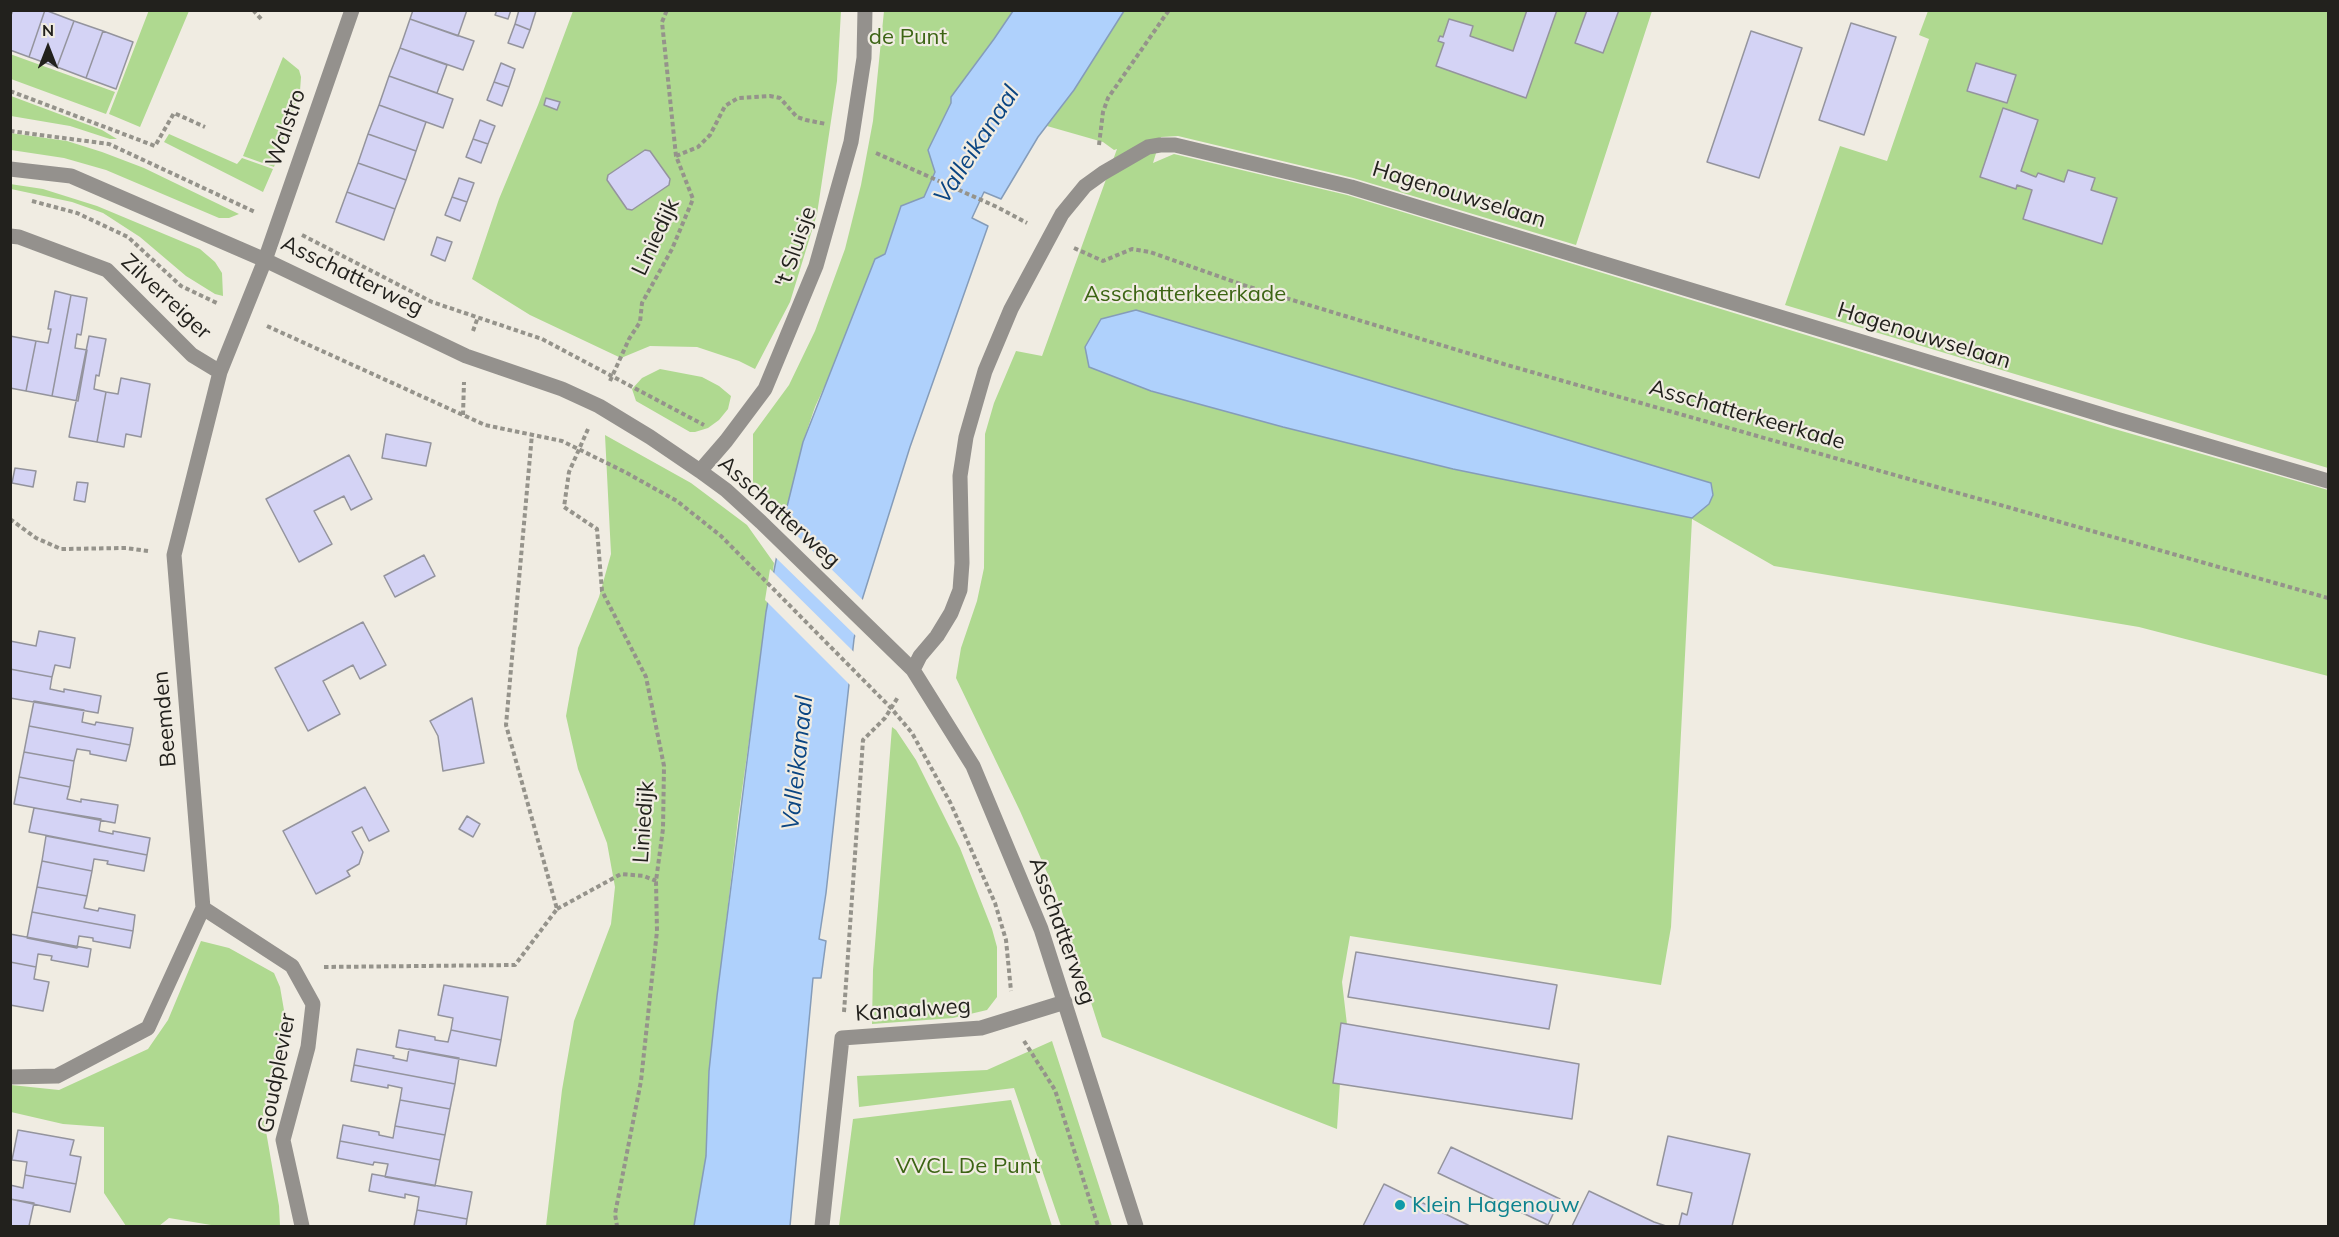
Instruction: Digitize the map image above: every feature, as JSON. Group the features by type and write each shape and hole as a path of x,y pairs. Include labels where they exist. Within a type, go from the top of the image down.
{"street":[{"name":"Walstro","path":"265,260 352,10"},
{"name":"'t Sluisje","path":"700,471 765,389 816,266 851,142 864,58 865,10"},
{"name":"Hagenouwselaan","path":"913,670 920,656 937,636 951,613 960,590 962,563 960,476 966,437 985,371 1011,309 1050,235 1073,200 1085,186 1103,173 1148,147 1175,145 1350,187 2328,481"},
{"name":"Asschatterweg","path":"10,169 71,176 265,260 466,356 562,389 599,406 700,471 726,490 761,522 913,670 973,766 1041,929 1136,1227"},
{"name":"Zilverreiger","path":"10,236 19,237 107,270 192,355 220,372"},
{"name":"Beemden","path":"10,1077 57,1076 148,1028 203,908 174,555 220,372 265,260"},
{"name":"Goudplevier","path":"203,908 293,967 313,1004 308,1047 284,1140 302,1227"},
{"name":"Kanaalweg","path":"822,1227 842,1038 981,1028 1065,1002"}],"path":[{"path":"253,10 263,21"},
{"name":"Liniedijk","path":"617,366 629,339 640,322 642,303 672,249 693,199 676,156 662,22 667,10"},
{"path":"1103,173 1098,166 1100,127 1108,98 1169,10"},
{"path":"10,91 155,146 174,113 205,127"},
{"path":"676,156 698,147 710,135 725,106 738,98 770,96 780,98 797,117 825,123"},
{"path":"10,131 109,144"},
{"path":"916,171 997,207 1050,235"},
{"path":"24,200 77,213 128,237 181,286 485,425 562,441 579,449 677,501 721,536 891,708 912,733 930,764 950,802 994,903 1006,940 1010,985 1027,1049 1046,1073 1055,1090 1098,1227"},
{"name":"Asschatterkeerkade","path":"1075,249 1103,261 1132,249 1150,252 1246,286 1495,361 2328,598"},
{"name":"Asschatterweg","path":"478,317 542,339 667,407 713,429 726,441"},
{"path":"532,434 506,725 557,909"},
{"name":"Liniedijk","path":"579,449 569,472 564,507 597,529 602,591 646,677 664,766 663,830 656,881 657,931 641,1082 615,1214 617,1227"},
{"path":"10,519 36,538 61,549 126,548 174,555"},
{"path":"842,1038 863,740 885,718 891,708"},
{"path":"293,967 515,965 557,909 621,874 644,876 656,881"}],"green space":[{"path":"149,10 189,11 140,127 109,114"},
{"path":"573,11 841,11 837,81 817,214 790,302 755,369 739,361 697,347 650,346 621,358 530,315 472,279 499,199 538,105"},
{"name":"de Punt","path":"884,11 1013,11 951,97 951,103 928,150 935,171 924,197 901,206 885,254 815,407 803,442 784,519 753,485 753,434 789,385 815,331 845,249 861,185 873,121"},
{"path":"1124,11 1652,11 1576,245 1353,178 1178,136 1161,137 1153,163 1174,154 1347,195 2111,428 2328,490 2328,676 2139,627 1774,566 1692,519 1671,927 1661,985 1350,936 1342,982 1348,1033 1340,1083 1337,1129 1102,1037 1056,893 1020,811 956,678 961,648 977,601 984,568 985,434 994,403 1016,351 1042,356 1117,149 1114,150 1103,142 1047,126 1074,90"},
{"path":"1928,11 2328,11 2328,468 1785,305 1840,146 1887,161 1929,39 1919,35"},
{"path":"10,54 115,92 106,114 11,79"},
{"path":"283,57 299,70 300,91 274,167 243,156"},
{"path":"11,96 102,130 117,139 110,139 70,126 11,116"},
{"path":"10,133 67,141 102,152 144,168 239,214 229,218 219,218 106,170 64,158 11,150"},
{"path":"169,134 237,164 242,158 273,169 263,192 164,142"},
{"path":"10,184 43,189 97,206 200,249 215,262 222,273 223,296 215,294 186,276 140,237 103,213 72,202 11,189"},
{"path":"660,369 702,377 719,386 731,396 728,409 708,428 690,432 636,401 632,389 642,378"},
{"path":"605,435 691,483 747,525 774,563 738,819 709,1071 706,1156 694,1226 546,1226 562,1090 574,1021 611,924 615,887 607,843 578,769 566,716 578,648 599,597 611,554"},
{"path":"892,727 916,760 960,848 992,929 997,947 997,997 987,1010 953,1018 872,1024 873,970"},
{"path":"201,941 229,948 274,973 280,987 285,1016 282,1046 263,1114 279,1206 280,1226 217,1226 169,1218 159,1226 126,1226 104,1193 104,1127 63,1124 11,1112 11,1085 59,1090 148,1049 168,1020"},
{"path":"1052,1041 1112,1226 1061,1226 1014,1088 859,1107 857,1076 987,1070"},
{"name":"VVCL De Punt","path":"1011,1100 1052,1226 839,1226 853,1119"}],"water":[{"name":"Valleikanaal","path":"1013,11 1124,11 1074,90 1038,137 1001,199 984,192 972,218 988,226 910,447 862,600 854,639 819,939 826,941 821,978 813,978 790,1226 694,1226 706,1156 709,1071 717,996 766,612 784,519 803,442 875,259 885,254 901,206 924,197 935,172 928,150 951,103 951,97"},
{"path":"1136,310 1711,483 1713,495 1709,504 1692,518 1453,469 1283,427 1151,391 1089,367 1085,347 1101,319"}],"pier":[{"path":"781,520 865,602 857,637 773,555"},
{"path":"770,569 855,653 851,686 765,600"}],"building":[{"path":"13,10 45,10 29,57 10,50 10,18"},
{"path":"45,10 74,21 57,67 29,57"},
{"path":"413,10 467,10 458,36 410,19"},
{"path":"497,10 511,10 508,19 495,15"},
{"path":"519,10 536,11 530,30 515,24"},
{"path":"1527,10 1557,10 1526,98 1436,66 1444,43 1438,41 1440,36 1443,37 1449,19 1473,26 1470,36 1513,51"},
{"path":"1587,10 1619,10 1603,53 1575,43"},
{"path":"410,19 474,41 463,70 400,48"},
{"path":"74,21 103,31 86,78 57,67"},
{"path":"1851,23 1896,37 1864,135 1819,120"},
{"path":"515,24 530,30 523,48 508,43"},
{"path":"103,31 133,42 116,89 86,78"},
{"path":"1751,31 1802,48 1759,178 1707,162"},
{"path":"400,48 447,65 437,93 389,76"},
{"path":"501,63 515,69 509,87 494,82"},
{"path":"1976,63 2016,75 2007,103 1967,91"},
{"path":"389,76 453,99 443,128 379,105"},
{"path":"494,82 509,87 502,106 487,100"},
{"path":"546,98 560,102 557,110 544,105"},
{"path":"379,105 426,122 416,151 368,134"},
{"path":"2003,108 2038,120 2021,171 2036,177 2038,173 2064,182 2068,170 2095,178 2091,190 2117,198 2102,244 2023,219 2032,190 2017,185 2016,189 1980,177"},
{"path":"480,120 495,126 488,144 473,139"},
{"path":"368,134 416,151 406,180 358,163"},
{"path":"473,139 488,144 481,163 466,157"},
{"path":"645,150 650,151 670,179 669,185 632,210 627,209 607,180 608,175"},
{"path":"358,163 406,180 395,209 347,192"},
{"path":"459,178 474,183 467,202 452,197"},
{"path":"347,192 395,209 384,240 336,222"},
{"path":"452,197 467,202 460,221 445,215"},
{"path":"437,237 452,242 445,261 431,255"},
{"path":"55,291 71,295 52,396 26,391 36,341 48,343 51,329 48,329"},
{"path":"71,295 87,298 81,335 77,334 75,348 87,350 78,401 52,396"},
{"path":"10,336 36,341 26,391 10,388"},
{"path":"89,336 106,339 99,376 96,375 94,389 106,392 97,442 69,437"},
{"path":"121,378 150,384 141,437 126,434 124,447 97,442 106,392 118,394"},
{"path":"386,434 431,443 426,466 382,458"},
{"path":"349,455 372,499 351,510 344,496 314,511 332,544 299,562 266,499"},
{"path":"15,468 36,471 33,487 12,483"},
{"path":"77,482 88,483 85,502 74,500"},
{"path":"424,555 435,576 395,597 384,576"},
{"path":"363,622 386,665 360,679 353,665 323,681 340,714 308,731 275,668"},
{"path":"39,631 75,638 70,668 55,665 52,677 10,669 10,641 36,646"},
{"path":"10,669 52,677 50,689 64,692 64,689 101,696 98,713 10,698"},
{"path":"472,698 484,763 443,771 438,736 430,721"},
{"path":"34,701 84,710 82,722 133,728 130,745 29,726"},
{"path":"29,726 130,745 126,761 77,749 74,761 24,752"},
{"path":"24,752 74,761 70,787 19,777"},
{"path":"19,777 70,787 67,799 118,805 115,823 14,804"},
{"path":"365,787 389,831 369,841 362,827 352,832 363,852 359,864 347,871 350,876 316,894 283,831"},
{"path":"34,808 101,819 99,831 113,834 113,831 150,838 147,855 29,832"},
{"path":"467,816 480,824 473,837 459,829"},
{"path":"46,836 147,855 144,871 107,864 108,861 94,859 92,871 42,861"},
{"path":"42,861 92,871 87,896 37,887"},
{"path":"37,887 87,896 84,908 98,911 99,908 135,915 133,931 32,912"},
{"path":"32,912 133,931 130,948 79,936 77,948 27,938"},
{"path":"10,934 91,949 88,967 51,960 52,956 38,954 36,967 10,962"},
{"path":"1356,952 1557,985 1549,1029 1348,997"},
{"path":"10,962 36,967 34,979 49,982 43,1011 10,1005"},
{"path":"444,985 508,997 501,1040 451,1030 453,1018 438,1015"},
{"path":"1341,1023 1579,1064 1572,1119 1333,1083"},
{"path":"399,1030 448,1042 451,1030 501,1040 496,1066 396,1047"},
{"path":"357,1049 394,1056 393,1058 407,1061 409,1049 459,1058 455,1084 354,1065"},
{"path":"354,1065 455,1084 450,1109 400,1100 402,1088 388,1085 388,1088 351,1081"},
{"path":"400,1100 450,1109 445,1135 395,1126"},
{"path":"343,1125 379,1132 379,1135 393,1138 395,1126 445,1135 440,1160 340,1141"},
{"path":"18,1130 74,1140 70,1155 81,1157 76,1184 25,1175 27,1162 12,1160"},
{"path":"1668,1136 1750,1154 1732,1226 1679,1226 1682,1213 1687,1215 1692,1193 1657,1185"},
{"path":"340,1141 440,1160 435,1186 385,1177 388,1164 374,1162 373,1165 337,1158"},
{"path":"1451,1147 1560,1199 1548,1225 1438,1173"},
{"path":"372,1174 472,1192 467,1219 417,1210 419,1197 405,1194 405,1198 369,1191"},
{"path":"25,1175 76,1184 70,1212 10,1199 10,1185 23,1188"},
{"name":"Klein Hagenouw","path":"1384,1184 1470,1226 1363,1226"},
{"path":"1589,1191 1654,1222 1666,1226 1572,1226"},
{"path":"10,1199 34,1203 29,1226 10,1226"},
{"path":"417,1210 467,1219 466,1226 414,1226"}],"place":[{"name":"Klein Hagenouw","path":"1400,1205"}]}
